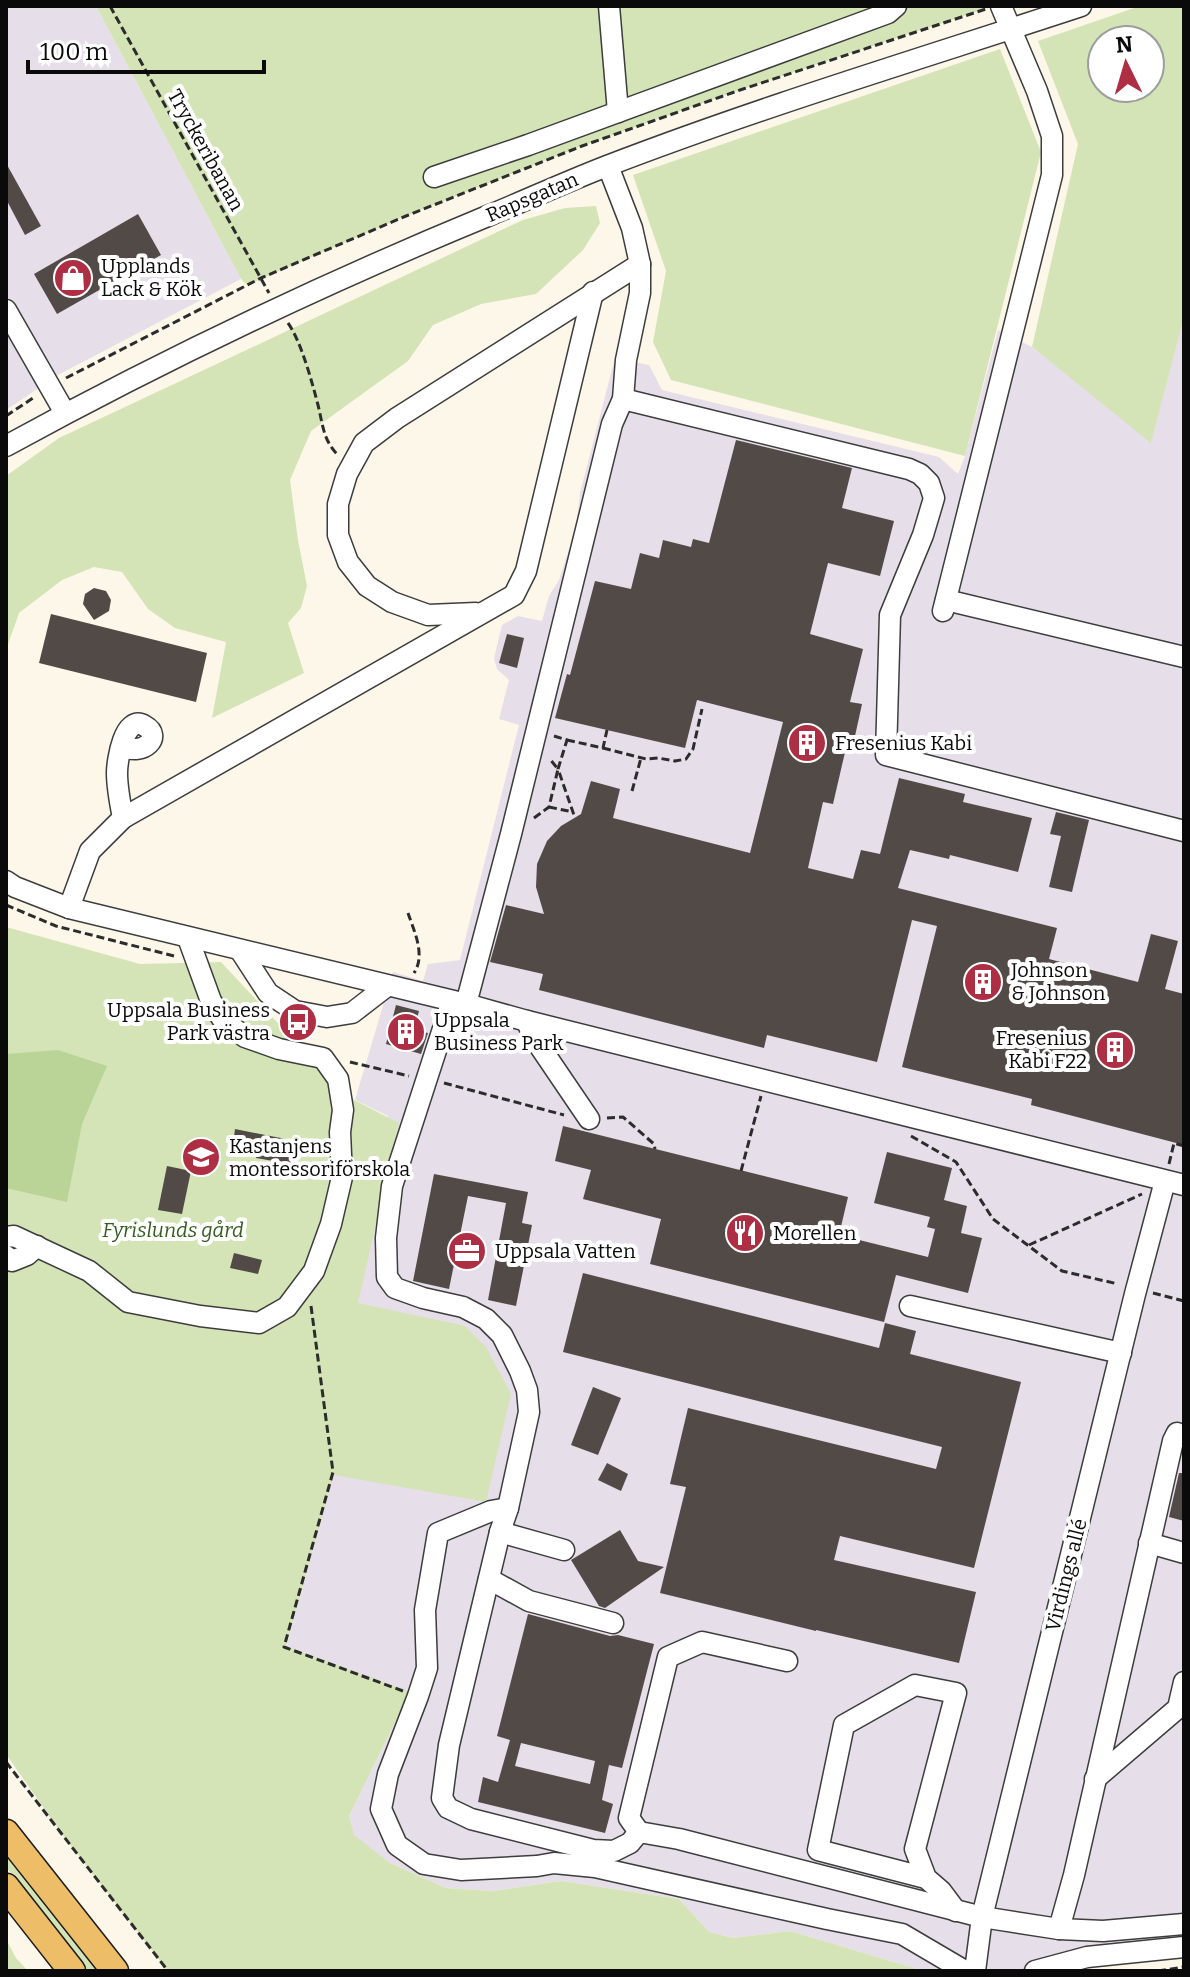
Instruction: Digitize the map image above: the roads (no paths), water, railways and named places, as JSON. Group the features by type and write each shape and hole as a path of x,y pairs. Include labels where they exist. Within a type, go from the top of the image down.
{"main road":[{"path":"6,1833 115,1971"},
{"path":"6,1887 72,1971"}],"street":[{"path":"609,6 618,112"},
{"path":"434,177 888,13 896,6"},
{"path":"1001,6 1037,91 1052,136 1052,175 944,606 1184,657"},
{"name":"Rapsgatan","path":"6,446 65,413 276,309 403,251 608,166 767,109 1081,6"},
{"path":"608,166 632,228 640,264 640,293 626,360 623,399 612,424 535,735 459,1003 427,1080 392,1186 386,1238 387,1277 395,1288 463,1307 486,1319 502,1335 527,1390 529,1412 449,1745 442,1798 448,1808 471,1819 593,1850 614,1851 630,1843 639,1832"},
{"path":"480,613 428,615 392,602 367,586 348,562 338,535 338,504 347,474 364,443 397,418 640,264"},
{"path":"69,908 90,851 123,818 514,595 526,571 593,292"},
{"path":"6,310 65,413"},
{"path":"623,399 920,474 929,483 934,498 923,535 890,615 886,755 1184,831"},
{"path":"122,746 117,768 123,818"},
{"path":"6,881 69,908 1174,1183"},
{"path":"6,1237 14,1236 89,1271 128,1302 200,1316 259,1323 287,1307 314,1271 331,1224 342,1177 340,1132 343,1110 338,1079 323,1058 279,1049 245,1037 223,1020 211,1001 188,938"},
{"path":"240,950 268,993 295,1011 327,1017 352,1013 387,986"},
{"path":"527,1021 532,1035 589,1119"},
{"name":"Virdings allé","path":"975,1971 982,1917 1137,1288 1174,1183"},
{"path":"6,1256 12,1261 27,1255 37,1246"},
{"path":"910,1306 1121,1353"},
{"path":"1059,1929 1177,1433"},
{"path":"508,1508 491,1511 438,1533 425,1610 427,1668 388,1774 381,1809 397,1845 424,1864 461,1870 554,1863 595,1867 902,1934 965,1971"},
{"path":"500,1532 564,1550"},
{"path":"1149,1543 1184,1553"},
{"path":"489,1579 529,1601 613,1623"},
{"path":"787,1661 702,1642 668,1657 629,1818 639,1832 679,1839 982,1917 1059,1929 1103,1931 1184,1924"},
{"path":"1095,1779 1178,1708 1184,1682"},
{"path":"926,1878 915,1849 956,1693 915,1685 844,1725 818,1850 926,1878 956,1911"},
{"path":"1035,1971 1087,1957 1184,1947"}],"place":[{"name":"Upplands Lack & Kök","path":"73,278"},
{"name":"Fresenius Kabi","path":"807,743"},
{"name":"Johnson & Johnson","path":"983,982"},
{"name":"Uppsala Business Park västra","path":"298,1022"},
{"name":"Uppsala Business Park","path":"406,1032"},
{"name":"Fresenius Kabi F22","path":"1115,1050"},
{"name":"Kastanjens montessoriförskola","path":"201,1157"},
{"name":"Morellen","path":"745,1233"},
{"name":"Uppsala Vatten","path":"467,1251"}],"park label":[{"name":"Fyrislunds gård","path":"173,1230"}]}
